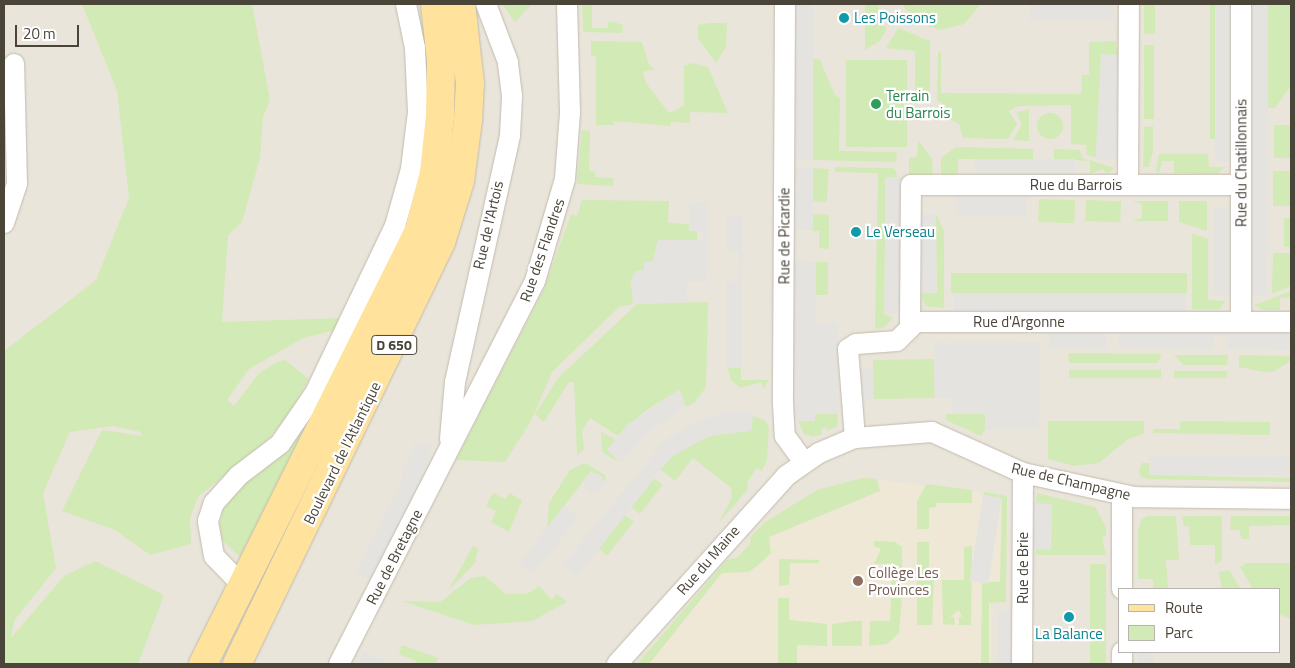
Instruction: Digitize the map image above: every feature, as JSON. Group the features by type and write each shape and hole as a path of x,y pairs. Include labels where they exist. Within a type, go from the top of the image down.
{"main road":[{"name":"Boulevard de l'Atlantique","path":"203,664 240,583 396,283 419,231 434,173 440,116 436,4"},
{"name":"Boulevard de l'Atlantique","path":"237,664 441,242 460,181 468,120 470,84 461,4"}],"street":[{"path":"240,583 214,556 208,522 214,504 238,476 280,444 314,393 395,226 410,169 418,112 415,48 406,4"},
{"name":"Rue de l'Artois","path":"449,449 455,382 510,135 512,96 508,62 486,4"},
{"name":"Rue des Flandres","path":"449,449 535,281 557,216 565,179 570,112 567,4"},
{"name":"Rue de Picardie","path":"785,4 783,403 785,436 804,462"},
{"path":"1128,185 1129,4"},
{"name":"Rue du Chatillonnais","path":"1241,4 1242,322"},
{"path":"4,223 17,184 10,96 14,64"},
{"name":"Rue du Barrois","path":"910,324 911,185 1241,185"},
{"name":"Rue d'Argonne","path":"910,324 1291,322"},
{"path":"855,438 848,349 856,344 897,341 910,324"},
{"name":"Rue de Champagne","path":"804,462 855,438 932,432 1023,473 1122,495 1291,499"},
{"name":"Rue de Bretagne","path":"339,664 449,449"},
{"name":"Rue du Maine","path":"617,664 753,510 804,462"},
{"name":"Rue de Brie","path":"1022,664 1023,473"},
{"path":"1122,495 1122,588"}],"shaded area":[{"path":"4,4 1291,4 1291,664 4,664"},
{"path":"796,4 813,4 813,160 796,160"},
{"path":"1029,4 1114,4 1114,19 1029,19"},
{"path":"1215,4 1232,4 1232,161 1215,161"},
{"path":"1250,4 1268,4 1267,295 1250,296"},
{"path":"1101,54 1123,55 1117,160 1096,159"},
{"path":"975,159 1075,159 1075,178 975,178"},
{"path":"795,168 813,168 813,230 795,230"},
{"path":"885,177 902,177 902,314 885,314"},
{"path":"957,194 1027,195 1027,216 957,215"},
{"path":"689,202 708,202 707,282 687,282 687,302 633,304 631,281 636,271 644,270 644,262 653,261 658,240 703,240 703,231 689,231"},
{"path":"1213,208 1231,208 1231,295 1213,295"},
{"path":"919,214 936,214 936,293 919,293"},
{"path":"727,216 743,216 741,368 726,368 726,282 739,280 739,252 727,250"},
{"path":"794,261 816,262 816,323 838,324 838,414 815,414 815,421 793,421"},
{"path":"954,293 1186,293 1186,314 954,314"},
{"path":"1049,330 1291,332 1291,350 1228,349 1227,336 1214,336 1213,349 1119,348 1118,334 1107,335 1107,349 1049,348"},
{"path":"1040,342 1039,430 985,429 985,414 952,414 952,398 935,398 934,343"},
{"path":"859,369 873,369 873,400 859,400"},
{"path":"680,390 686,407 651,429 622,462 607,450 628,424"},
{"path":"753,411 751,431 709,436 671,457 577,577 563,565 665,440 698,420 729,412"},
{"path":"415,442 432,447 420,483 372,580 355,573 399,486"},
{"path":"1149,456 1291,456 1291,475 1149,475"},
{"path":"594,473 601,476 604,483 601,490 594,493 587,490 584,483 587,476"},
{"name":"Collège Les Provinces","path":"862,478 1007,496 1006,602 991,603 991,664 637,664 727,560 738,557 750,544 750,537 765,522 817,490"},
{"path":"983,495 1002,498 988,584 969,581"},
{"path":"1032,503 1052,504 1050,550 1030,549"},
{"path":"564,506 578,517 533,575 519,564"},
{"path":"997,611 1015,611 1015,664 997,664"},
{"path":"363,652 394,664 358,664"},
{"path":"1139,653 1153,653 1154,661 1149,666 1143,666 1138,661"}],"green space":[{"path":"82,4 252,4 270,100 263,117 260,158 242,222 228,235 222,322 342,318 335,330 303,338 249,369 227,400 234,406 259,373 277,362 285,360 309,379 287,417 264,443 198,497 190,518 191,544 150,555 115,530 62,511 102,430 142,436 141,432 113,426 70,432 43,493 56,568 14,621 11,638 64,576 95,561 164,595 138,664 4,664 4,351 96,280 129,198 117,91"},
{"path":"502,4 532,4 515,22"},
{"path":"582,4 592,4 592,28 608,28 608,22 614,22 623,25 622,33 583,32"},
{"path":"865,4 878,4 886,30 880,41 865,50"},
{"path":"902,4 981,4 964,24 941,30 918,23"},
{"path":"1144,4 1155,4 1155,34 1144,34"},
{"path":"1210,4 1215,4 1215,139 1210,139"},
{"path":"1268,4 1291,4 1291,86 1275,108 1268,108"},
{"path":"727,23 726,47 716,63 698,38 698,25"},
{"path":"898,28 930,41 930,95 925,100 915,100 915,51 886,48"},
{"path":"591,41 642,42 649,65 655,69 643,72 646,83 669,113 684,106 684,66 691,63 708,67 728,113 690,112 690,123 671,122 671,126 614,121 614,125 596,125 596,56 591,56"},
{"path":"1116,41 1118,55 1101,55 1100,159 1087,155 1086,145 1071,144 1071,105 1018,106 1009,111 1017,124 1008,139 963,138 959,124 947,118 947,107 937,100 938,53 941,51 941,93 1081,94 1082,75 1089,75 1089,42"},
{"path":"1144,45 1154,45 1154,119 1144,119"},
{"path":"813,58 820,60 835,95 840,98 839,151 897,152 896,162 813,160"},
{"name":"Terrain du Barrois","path":"846,60 907,60 907,147 846,147"},
{"path":"1029,109 1029,141 1013,140 1022,124 1016,113"},
{"path":"1050,113 1059,117 1063,126 1059,135 1050,139 1041,135 1037,126 1041,117"},
{"path":"1274,125 1291,125 1291,158 1274,158"},
{"path":"1153,126 1153,151 1149,167 1143,167 1144,127"},
{"path":"582,130 590,131 589,171 595,172 595,177 614,178 613,186 577,184"},
{"path":"918,140 932,159 933,177 909,177 909,158 917,157"},
{"path":"956,147 1033,149 1033,159 958,159 958,177 941,177 941,158"},
{"path":"1054,149 1080,150 1082,158 1115,168 1107,174 1103,169 1090,174 1090,161 1054,159"},
{"path":"1159,154 1208,154 1209,167 1226,167 1217,174 1174,173 1174,161 1162,161 1159,174 1156,171"},
{"path":"835,167 893,168 896,171 897,177 886,177 884,314 893,318 883,328 875,329 878,173 835,172"},
{"path":"813,168 829,169 827,202 811,201"},
{"path":"1273,171 1291,171 1291,206 1273,206"},
{"path":"1039,199 1075,200 1074,223 1038,222"},
{"path":"582,200 669,201 668,223 689,224 689,231 697,231 697,240 658,240 653,262 631,281 633,304 619,307 552,372 531,421 505,462 456,460 544,289 571,214 577,216"},
{"path":"1086,200 1121,201 1120,222 1085,221"},
{"path":"1132,201 1168,201 1168,221 1132,221 1142,218 1142,204"},
{"path":"1179,201 1207,201 1207,231 1179,222"},
{"path":"812,214 829,215 829,249 819,248 819,231 812,231"},
{"path":"936,214 944,231 944,308 926,306 922,298 922,293 937,293"},
{"path":"1284,218 1291,218 1291,247 1284,247"},
{"path":"1192,233 1208,239 1208,300 1226,301 1219,309 1192,309"},
{"path":"1273,253 1291,253 1291,286 1272,294"},
{"path":"816,262 828,262 828,295 816,295"},
{"path":"951,273 1187,273 1187,293 951,293"},
{"path":"1291,291 1291,297 1280,298 1280,310 1263,310 1254,305"},
{"path":"708,302 706,387 695,402 686,407 679,390 645,411 618,436 590,418 582,431 584,449 577,455 574,382 569,382 544,422 535,414 558,378 637,304"},
{"path":"1068,353 1162,354 1157,363 1069,363"},
{"path":"1174,355 1228,355 1227,365 1184,365"},
{"path":"1239,355 1291,356 1291,360 1275,371 1265,372 1239,367"},
{"path":"934,359 935,398 874,399 873,360"},
{"path":"728,368 741,368 741,380 769,380 763,389 762,382 740,388 730,379"},
{"path":"1069,370 1161,370 1161,378 1069,378"},
{"path":"1174,371 1227,371 1227,378 1174,378"},
{"path":"815,414 838,414 837,426 828,431 826,427 821,429 822,434 813,437 804,434 798,421 815,421"},
{"path":"946,414 985,414 985,429 981,436 946,420"},
{"path":"753,416 765,420 769,428 767,459 762,471 757,468 748,480 747,490 718,524 732,497 731,488 693,458 675,481 660,469 677,452 696,441 724,432 751,431"},
{"path":"1048,421 1144,421 1144,433 1127,440 1099,463 1074,466 1048,459"},
{"path":"1180,421 1270,422 1270,435 1153,433 1153,429 1180,429"},
{"path":"301,428 305,431 240,557 222,540 220,524 224,506 238,488 286,450"},
{"path":"601,432 615,439 608,450 620,463 602,452"},
{"path":"585,463 605,475 606,482 591,471 547,528 549,503 570,470"},
{"path":"1142,463 1149,463 1149,475 1291,478 1291,482 1148,479 1140,476 1139,469"},
{"path":"654,478 663,485 640,514 631,507"},
{"path":"862,478 877,479 880,491 769,537 771,553 749,572 722,573 649,664 637,664 727,560 738,557 750,544 750,537 765,522 817,490"},
{"path":"926,484 972,490 972,503 936,503 936,507 929,508 929,529 917,529 917,502"},
{"path":"985,492 1007,496 1006,602 989,603 989,664 981,664 982,582 1000,582 1002,499 983,495"},
{"path":"493,493 506,499 509,493 522,500 509,532 491,522 496,511 486,506"},
{"path":"1037,493 1095,507 1106,527 1106,536 1102,537 1106,555 1036,555 1036,548 1051,548 1052,504 1036,504"},
{"path":"625,515 634,522 607,556 599,549"},
{"path":"1147,516 1176,516 1179,560 1166,560 1168,588 1153,588 1153,579 1138,579 1138,531 1141,520"},
{"path":"1182,516 1222,516 1222,560 1215,565 1215,545 1190,545 1189,526 1184,526"},
{"path":"1231,516 1291,516 1291,525 1249,526 1249,539 1242,539 1239,530 1230,530"},
{"path":"874,541 895,542 902,547 902,590 891,590 892,564 874,564 881,549 874,546"},
{"path":"917,542 929,542 929,580 934,580 932,625 917,625"},
{"path":"473,546 478,548 475,563 448,591"},
{"path":"972,546 971,625 959,625 959,617 962,617 959,610 950,617 954,617 955,625 943,624 942,580 964,580 964,547"},
{"path":"779,559 819,560 819,563 790,563 789,585 779,586"},
{"path":"1246,563 1291,563 1291,619 1280,614 1280,588 1252,588 1240,567"},
{"path":"1090,564 1106,564 1106,664 1090,664"},
{"path":"1229,570 1240,588 1222,588 1219,572"},
{"path":"485,576 506,594 527,594 539,586 552,600 557,594 567,602 532,621 474,625 402,601 440,602 471,578"},
{"path":"778,598 789,598 789,620 827,624 827,646 797,645 797,664 778,664"},
{"path":"891,598 902,598 899,633 887,644 869,646 870,621 890,621"},
{"path":"862,621 862,646 832,646 832,624"},
{"path":"402,645 438,658 435,664 415,664 416,661 399,654"}],"place":[{"name":"Les Poissons","path":"844,18"},
{"name":"Terrain du Barrois","path":"876,104"},
{"name":"Le Verseau","path":"856,232"},
{"name":"Collège Les Provinces","path":"858,581"},
{"name":"La Balance","path":"1069,617"}]}
